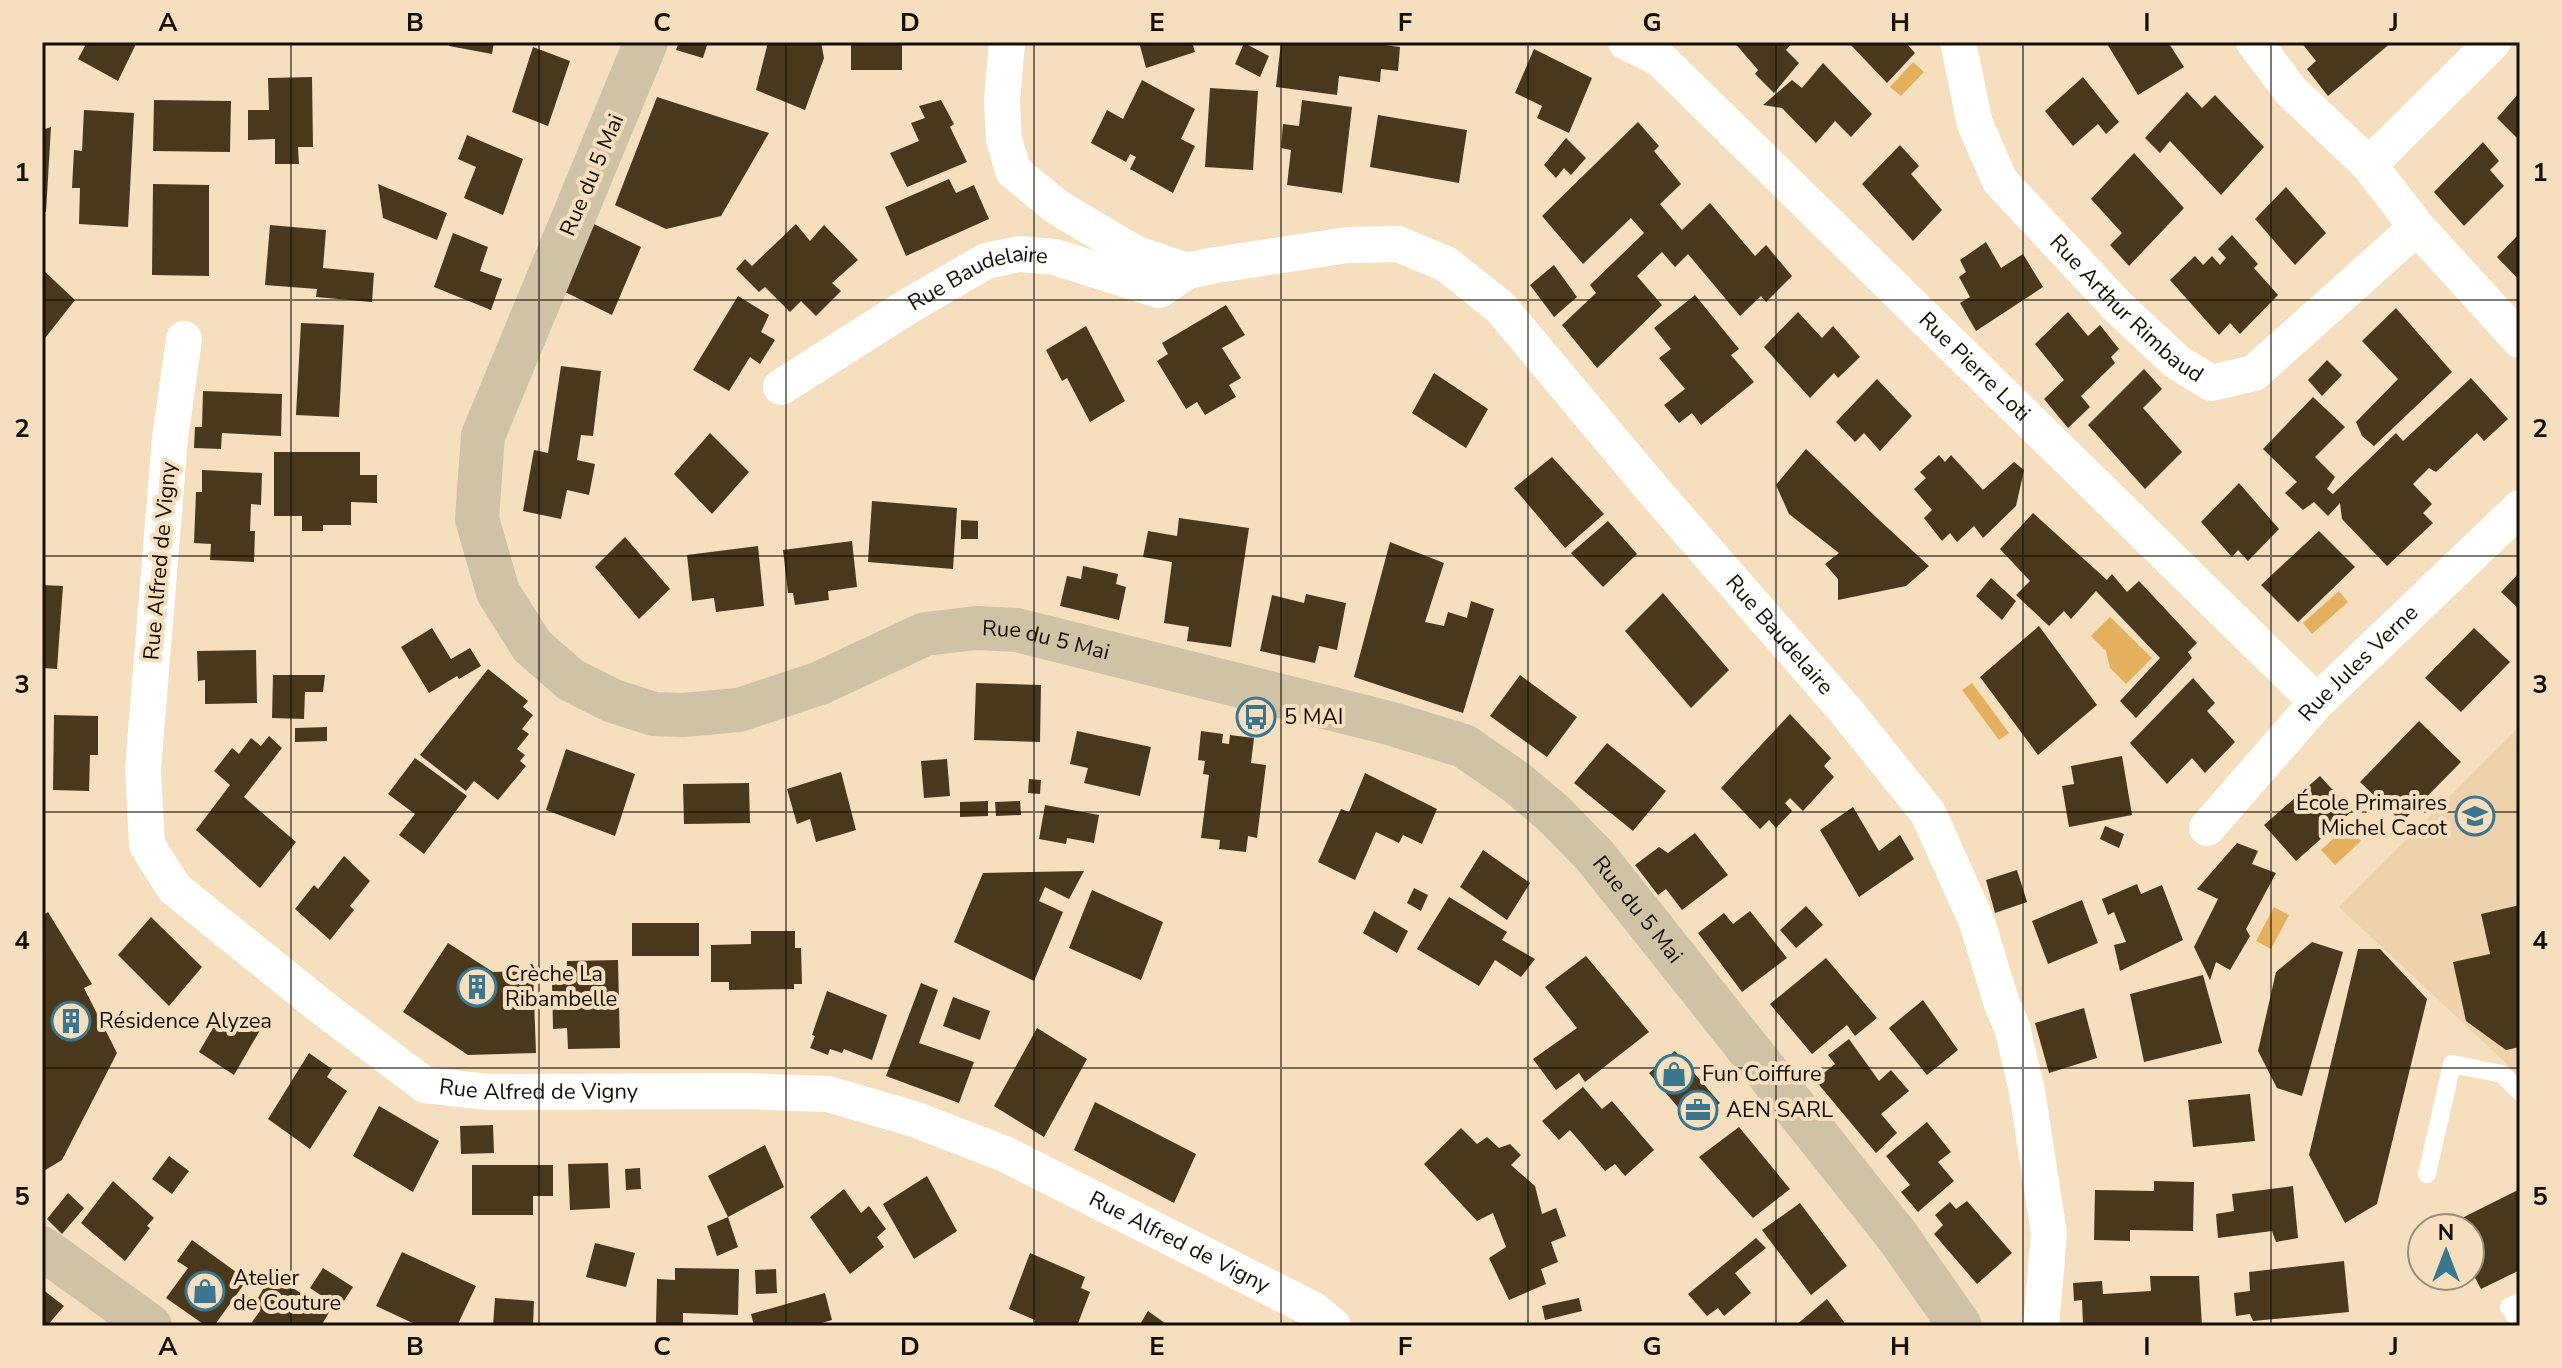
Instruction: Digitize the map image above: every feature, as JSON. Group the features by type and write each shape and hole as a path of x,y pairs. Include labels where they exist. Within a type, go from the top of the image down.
{"main road":[{"name":"Rue du 5 Mai","path":"646,42 483,436 477,519 498,592 532,646 571,680 613,701 654,714 683,715 753,706 820,683 925,634 976,628 1017,630 1389,723 1464,746 1516,782 1553,813 1595,856 1898,1237 1960,1326"},
{"path":"42,1248 150,1326"}],"street":[{"name":"Rue Baudelaire","path":"1007,42 1002,101 1004,139 1013,171 1057,207 1134,253 1187,271"},
{"name":"Rue Pierre Loti","path":"1626,42 1659,58 2317,702"},
{"name":"Rue Arthur Rimbaud","path":"1958,42 1975,124 2000,181 2119,308 2177,362 2211,383 2254,373 2417,227"},
{"path":"2254,42 2290,90 2369,165 2417,227 2520,340"},
{"path":"2369,165 2493,42"},
{"name":"Rue Baudelaire","path":"781,387 986,261 1019,254 1055,257 1159,290 1187,271 1360,245 1398,244 1446,264 1500,307 1654,491 1845,710 1928,813 1977,922 2012,1027 2027,1091 2046,1209 2048,1262 2041,1326"},
{"name":"Rue Alfred de Vigny","path":"184,339 170,438 143,769 147,845 174,888 425,1085 488,1092 743,1091 828,1094 914,1119 1005,1154 1314,1310 1333,1326"},
{"name":"Rue Jules Verne","path":"2207,828 2317,702 2520,508"}],"lane":[{"path":"2427,1174 2452,1064 2502,1074 2520,1092"},
{"path":"2520,1302 2509,1307 2520,1323"}],"shaded area":[{"path":"1913,62 1924,72 1901,96 1890,87"},
{"path":"2339,591 2348,602 2312,634 2303,623"},
{"path":"2110,617 2152,658 2126,684 2110,668 2106,651 2091,636"},
{"path":"1972,683 2009,733 1999,740 1962,690"},
{"name":"École Primaires Michel Cacot","path":"2520,726 2520,1076 2339,907"},
{"path":"2347,826 2361,841 2335,865 2321,850"},
{"path":"2274,907 2289,915 2271,949 2256,941"}],"building":[{"path":"79,42 137,42 118,81 78,59 85,46"},
{"path":"450,42 494,42 492,54 449,46"},
{"path":"679,42 708,42 703,58 676,50"},
{"path":"768,42 821,42 824,58 805,110 756,90"},
{"path":"851,42 902,42 902,70 851,70"},
{"path":"1139,42 1192,42 1195,52 1146,68"},
{"path":"1281,42 1386,42 1385,45 1400,47 1398,71 1381,69 1380,82 1339,76 1337,95 1276,87"},
{"path":"1734,42 1793,42 1786,50 1799,63 1774,93 1755,74 1758,70"},
{"path":"1848,42 1905,42 1915,53 1887,83"},
{"path":"2106,42 2168,42 2184,67 2138,95"},
{"path":"2301,42 2392,42 2328,96 2307,69 2316,61"},
{"path":"1244,43 1269,56 1260,77 1235,64"},
{"path":"533,47 570,61 548,126 512,112"},
{"path":"1534,49 1592,78 1569,133 1537,118 1542,106 1515,93"},
{"path":"1823,63 1872,114 1851,137 1835,121 1816,143 1782,108 1763,105 1792,80 1802,88"},
{"path":"312,77 313,147 298,147 299,164 275,164 275,139 248,140 248,110 269,110 268,78"},
{"path":"2083,77 2119,122 2106,134 2098,124 2073,146 2045,111"},
{"path":"1142,80 1195,109 1181,139 1195,146 1173,193 1130,169 1136,157 1130,154 1126,162 1091,143 1107,110 1123,119"},
{"path":"1210,88 1258,91 1253,170 1205,167"},
{"path":"2187,92 2202,108 2215,95 2264,147 2221,195 2170,141 2160,153 2145,138"},
{"path":"2520,92 2520,141 2497,118"},
{"path":"657,97 769,133 721,216 666,229 615,205"},
{"path":"154,100 231,101 230,152 153,151"},
{"path":"941,100 954,124 950,127 967,162 907,187 890,153 919,141 911,123 925,118 919,106"},
{"path":"1302,100 1352,107 1342,193 1287,185 1291,150 1281,148 1283,124 1299,126"},
{"path":"84,110 134,113 128,227 79,224 80,188 72,188 74,150 82,151"},
{"path":"1378,115 1467,130 1459,183 1370,167"},
{"path":"1638,122 1659,146 1654,151 1681,184 1660,204 1682,230 1710,203 1755,256 1766,245 1792,276 1766,302 1761,296 1740,316 1688,254 1675,267 1662,252 1637,276 1662,305 1597,368 1562,325 1596,293 1590,285 1644,233 1631,218 1583,264 1542,216"},
{"path":"51,127 46,212 42,211 42,130"},
{"path":"467,135 523,159 503,215 464,198 476,167 458,159"},
{"path":"1566,138 1586,158 1571,175 1564,168 1556,178 1544,165"},
{"path":"2483,142 2499,161 2490,170 2504,186 2464,226 2434,192"},
{"path":"1900,145 1919,166 1911,174 1942,210 1913,241 1862,184"},
{"path":"2134,153 2184,208 2129,266 2110,245 2122,233 2091,199"},
{"path":"949,179 956,193 974,185 989,219 906,256 885,207"},
{"path":"153,184 209,185 209,276 152,275"},
{"path":"378,184 447,213 437,240 383,218"},
{"path":"2286,187 2326,233 2295,265 2255,219"},
{"path":"594,224 641,247 612,315 565,292"},
{"path":"796,224 810,241 824,225 858,260 832,283 841,291 816,316 801,301 790,312 765,287 759,292 736,269 745,259 752,266"},
{"path":"270,225 326,230 323,268 374,273 372,302 316,297 317,289 265,285"},
{"path":"453,233 488,247 480,271 502,279 491,310 434,287"},
{"path":"2520,233 2520,281 2497,257"},
{"path":"2232,235 2258,264 2254,268 2278,295 2240,334 2230,323 2219,335 2170,280 2195,256 2203,265 2212,256 2220,265 2226,258 2218,249"},
{"path":"1986,242 2001,268 2023,254 2043,287 1976,331 1960,303 1970,297 1959,277 1966,272 1960,260"},
{"path":"1554,265 1577,297 1554,317 1530,285"},
{"path":"42,269 75,300 42,342"},
{"path":"1695,295 1739,349 1731,355 1754,382 1701,425 1692,413 1679,423 1664,405 1685,389 1659,358 1671,349 1654,328"},
{"path":"738,296 769,315 761,332 775,340 760,364 750,357 729,391 693,370"},
{"path":"1226,305 1245,335 1222,348 1241,378 1229,385 1236,397 1205,415 1197,402 1186,409 1157,361 1168,354 1162,343"},
{"path":"2396,308 2452,372 2374,446 2362,436 2356,422 2398,379 2362,341"},
{"path":"1798,312 1822,338 1833,326 1860,357 1838,378 1834,373 1810,398 1764,347"},
{"path":"2068,312 2088,336 2100,325 2119,349 2111,357 2115,363 2081,396 2090,407 2068,428 2044,399 2064,380 2035,344"},
{"path":"301,323 344,325 339,417 296,415"},
{"path":"1086,326 1125,401 1090,422 1067,378 1062,381 1046,350"},
{"path":"2327,360 2342,375 2322,396 2308,380"},
{"path":"561,366 601,371 593,436 581,435 577,460 595,464 589,495 567,490 561,519 523,511 534,450 548,453"},
{"path":"2144,369 2162,389 2143,408 2182,452 2145,489 2088,425"},
{"path":"1434,373 1488,409 1466,448 1412,413"},
{"path":"2471,378 2508,419 2484,441 2477,433 2436,472 2429,468 2413,484 2432,504 2423,513 2433,523 2387,566 2342,519 2340,503 2328,516 2314,502 2303,510 2285,493 2297,482 2263,449 2313,397 2345,427 2315,457 2335,477 2327,489 2333,494 2396,433 2403,441"},
{"path":"1877,379 1912,416 1880,451 1864,433 1855,442 1836,422"},
{"path":"203,391 282,394 281,436 222,433 221,449 194,448 195,427 202,427"},
{"path":"710,433 749,472 712,514 674,474"},
{"path":"1806,449 1929,566 1906,586 1838,600 1838,579 1825,564 1839,553 1789,514 1776,485"},
{"path":"274,452 360,452 360,475 377,475 377,503 351,502 351,525 323,525 323,531 302,531 302,516 274,516"},
{"path":"1939,455 1945,462 1951,455 1983,490 2014,462 2024,470 2016,506 1983,538 1974,526 1957,542 1950,533 1942,541 1924,518 1932,510 1914,489 1926,478 1920,472"},
{"path":"1552,457 1604,514 1565,548 1514,488"},
{"path":"202,470 262,473 261,505 251,504 250,531 255,531 254,562 210,560 211,544 194,543 196,492 202,492"},
{"path":"2239,483 2279,529 2248,561 2238,550 2232,557 2201,522"},
{"path":"872,501 957,508 953,569 868,562"},
{"path":"2033,513 2107,580 2112,574 2127,592 2139,581 2197,643 2188,652 2192,658 2136,718 2120,701 2160,658 2096,591 2071,619 2064,611 2049,626 2016,595 2030,581 2000,549"},
{"path":"1179,518 1249,528 1231,647 1187,641 1189,627 1164,623 1172,562 1143,557 1148,531 1177,536"},
{"path":"961,520 978,521 978,539 961,539"},
{"path":"1608,521 1637,554 1603,587 1571,553"},
{"path":"2319,531 2355,567 2298,622 2261,585"},
{"path":"625,537 670,589 639,619 595,567"},
{"path":"852,541 857,587 828,591 829,600 795,605 793,593 788,593 783,550"},
{"path":"1390,542 1444,563 1425,622 1444,626 1448,612 1467,618 1471,601 1494,609 1463,713 1354,677"},
{"path":"758,546 764,606 716,612 714,598 692,601 687,555"},
{"path":"1083,566 1118,574 1116,584 1126,587 1119,620 1060,606 1067,576 1081,579"},
{"path":"2520,572 2520,610 2501,592"},
{"path":"1991,578 2016,601 2002,620 1976,596"},
{"path":"42,585 63,586 57,669 42,668"},
{"path":"1663,593 1729,670 1691,708 1625,631"},
{"path":"1306,594 1346,603 1337,650 1319,646 1315,663 1260,651 1272,595 1304,603"},
{"path":"2039,626 2097,705 2038,755 1980,677"},
{"path":"432,628 451,659 470,648 481,666 429,693 401,647"},
{"path":"2474,628 2510,662 2461,712 2425,678"},
{"path":"256,650 257,703 205,704 205,680 198,681 197,651"},
{"path":"488,669 528,701 523,707 533,715 522,729 529,734 517,749 525,755 520,761 526,766 498,800 474,781 466,791 420,755"},
{"path":"273,675 325,675 323,692 305,692 304,719 272,718"},
{"path":"1520,675 1577,717 1547,757 1490,716"},
{"path":"2193,678 2215,703 2207,711 2235,742 2205,773 2192,758 2167,784 2130,743"},
{"path":"976,683 1041,685 1040,742 974,740"},
{"path":"1790,714 1831,758 1824,766 1834,777 1803,811 1790,798 1785,803 1792,811 1776,828 1769,820 1760,829 1721,788"},
{"path":"54,715 98,716 98,755 90,755 89,791 53,790"},
{"path":"2419,721 2461,762 2402,822 2360,782"},
{"path":"327,727 327,741 295,742 295,728"},
{"path":"1077,731 1151,747 1140,796 1084,783 1088,768 1070,764"},
{"path":"1201,731 1223,734 1222,743 1229,744 1230,735 1254,738 1251,763 1266,765 1257,838 1248,836 1246,852 1219,849 1220,840 1201,838 1209,775 1203,774 1205,761 1198,760"},
{"path":"269,736 282,748 244,797 296,842 260,888 196,830 230,785 214,771 232,748 239,754 251,738 261,746"},
{"path":"1607,743 1666,791 1633,831 1574,783"},
{"path":"566,749 635,774 615,836 546,810"},
{"path":"2122,756 2132,815 2069,827 2062,786 2074,784 2071,766"},
{"path":"415,758 467,796 424,854 399,835 415,814 388,794"},
{"path":"947,759 950,796 924,798 921,761"},
{"path":"841,772 856,830 816,842 810,819 797,824 787,789"},
{"path":"1365,773 1437,809 1422,844 1403,835 1399,843 1376,832 1355,880 1318,862 1341,809 1349,812"},
{"path":"2320,776 2352,811 2296,861 2264,825"},
{"path":"1029,779 1041,780 1040,794 1028,793"},
{"path":"749,783 750,823 684,824 683,784"},
{"path":"988,801 988,816 960,817 960,802"},
{"path":"1020,801 1021,815 996,816 995,802"},
{"path":"1045,805 1099,815 1094,843 1067,838 1066,844 1039,839"},
{"path":"1853,807 1879,851 1900,835 1914,859 1859,897 1820,830"},
{"path":"2105,826 2124,834 2119,848 2100,839"},
{"path":"1695,833 1728,875 1682,910 1666,889 1658,895 1635,865 1659,847 1668,853"},
{"path":"2237,843 2258,851 2252,864 2276,873 2246,929 2250,936 2230,970 2216,962 2210,980 2194,947 2218,899 2197,889"},
{"path":"1483,850 1530,883 1507,920 1460,887"},
{"path":"344,856 370,881 350,906 354,910 330,940 295,909 314,885 318,889"},
{"path":"2017,870 2027,902 1995,913 1986,880"},
{"path":"1084,871 1069,899 1045,887 1039,901 1063,912 1034,981 954,942 983,873"},
{"path":"2137,884 2141,894 2162,885 2183,940 2120,971 2114,945 2126,942 2114,912 2108,915 2102,899"},
{"path":"1414,888 1428,895 1421,911 1407,903"},
{"path":"1092,890 1163,922 1141,980 1069,948"},
{"path":"1449,897 1507,932 1502,940 1535,959 1521,977 1495,960 1479,986 1417,949"},
{"path":"2082,900 2098,943 2048,964 2032,921"},
{"path":"2520,905 2520,1047 2506,1050 2466,1021 2453,962 2490,954 2481,914"},
{"path":"1806,906 1823,925 1796,948 1780,930"},
{"path":"1374,911 1408,931 1397,953 1363,933"},
{"path":"1750,911 1787,958 1742,992 1698,933 1724,913 1733,924"},
{"name":"Résidence Alyzea","path":"48,912 92,984 84,988 117,1053 62,1160 42,1172 42,916"},
{"path":"151,917 202,967 169,1006 118,955"},
{"path":"632,923 699,923 699,956 632,956"},
{"path":"751,931 795,931 795,948 801,948 802,984 794,984 794,989 729,990 729,982 711,982 711,945 751,944"},
{"path":"2312,942 2343,952 2302,1096 2277,1088 2258,1051 2276,972"},
{"name":"Crèche La Ribambelle","path":"448,943 493,972 533,971 536,1053 468,1055 403,1012"},
{"path":"2358,949 2380,949 2427,999 2377,1204 2345,1223 2309,1155"},
{"path":"1586,956 1649,1032 1585,1082 1579,1073 1556,1090 1533,1059 1577,1028 1545,987"},
{"path":"1826,958 1877,1018 1855,1036 1847,1025 1812,1054 1770,1004"},
{"path":"618,960 620,1048 568,1049 567,1028 553,1029 552,982 567,982 567,961"},
{"path":"2203,975 2222,1043 2144,1062 2130,994"},
{"path":"921,983 938,990 919,1043 974,1062 959,1103 886,1076"},
{"path":"827,991 887,1015 872,1060 844,1049 842,1053 830,1049 828,1055 810,1048"},
{"path":"953,997 990,1011 980,1040 943,1026"},
{"path":"1923,1000 1958,1050 1927,1075 1889,1028"},
{"path":"2084,1008 2097,1058 2049,1073 2035,1023"},
{"path":"223,1011 243,1025 249,1015 263,1025 234,1075 199,1052"},
{"path":"1037,1028 1087,1059 1044,1137 994,1106"},
{"path":"1849,1039 1879,1081 1891,1070 1909,1091 1881,1114 1897,1133 1876,1153 1815,1080 1835,1064 1828,1055"},
{"path":"1675,1051 1720,1103 1693,1125 1649,1073"},
{"path":"309,1053 332,1069 327,1077 347,1091 310,1149 268,1119"},
{"path":"1583,1087 1602,1109 1612,1101 1654,1150 1625,1176 1615,1164 1605,1171 1570,1130 1559,1140 1542,1121"},
{"path":"2250,1094 2255,1141 2193,1147 2188,1100"},
{"path":"1095,1102 1196,1154 1174,1203 1074,1150"},
{"path":"379,1106 439,1141 413,1192 353,1156"},
{"path":"1927,1122 1951,1152 1938,1162 1954,1181 1918,1212 1901,1192 1910,1185 1886,1156"},
{"path":"493,1125 494,1153 461,1154 460,1126"},
{"path":"1739,1127 1790,1189 1753,1218 1699,1157"},
{"path":"1461,1128 1477,1144 1487,1137 1499,1148 1510,1144 1521,1155 1511,1165 1535,1186 1542,1214 1556,1208 1566,1236 1551,1242 1558,1262 1541,1269 1546,1284 1509,1300 1489,1258 1506,1247 1493,1213 1477,1221 1424,1164"},
{"path":"765,1145 784,1187 728,1217 708,1176"},
{"path":"169,1156 189,1171 172,1194 152,1179"},
{"path":"608,1163 610,1208 570,1210 568,1164"},
{"path":"472,1165 553,1165 553,1196 533,1196 533,1215 472,1215"},
{"path":"640,1168 641,1189 626,1190 625,1169"},
{"path":"927,1176 957,1231 914,1259 883,1204"},
{"path":"113,1181 154,1218 125,1261 81,1223"},
{"path":"2154,1181 2194,1182 2193,1231 2130,1230 2130,1241 2094,1240 2095,1190 2154,1191"},
{"path":"2293,1186 2298,1238 2276,1242 2272,1231 2218,1238 2216,1214 2234,1211 2232,1194"},
{"path":"844,1189 861,1213 869,1206 886,1229 877,1237 884,1247 850,1274 810,1217"},
{"path":"2520,1189 2520,1270 2486,1287 2486,1212 2474,1212"},
{"path":"68,1193 84,1208 62,1234 47,1219"},
{"path":"1967,1201 2012,1253 1977,1284 1934,1234 1943,1225 1935,1215 1950,1202 1956,1209"},
{"path":"1800,1203 1847,1266 1811,1295 1762,1230"},
{"path":"728,1217 738,1247 717,1256 707,1226"},
{"path":"1756,1238 1766,1248 1735,1273 1751,1293 1724,1316 1718,1308 1707,1316 1688,1294"},
{"path":"192,1240 247,1280 214,1326 206,1326 166,1298 188,1268 177,1261"},
{"path":"595,1243 635,1253 626,1287 586,1277"},
{"path":"402,1252 476,1286 457,1326 419,1326 376,1306"},
{"path":"1030,1253 1085,1277 1081,1288 1090,1292 1077,1326 1033,1326 1035,1320 1009,1309"},
{"path":"2344,1261 2349,1312 2253,1321 2250,1314 2236,1316 2234,1293 2250,1291 2249,1272"},
{"path":"323,1268 353,1287 340,1307 334,1304 321,1326 257,1326 252,1322 260,1311 255,1303 272,1274 317,1304 322,1296 310,1288"},
{"path":"675,1268 739,1269 738,1315 683,1313 683,1323 656,1323 657,1279 675,1280"},
{"path":"776,1269 777,1293 756,1294 755,1270"},
{"path":"2150,1276 2199,1276 2202,1326 2083,1325 2082,1300 2074,1301 2073,1283 2102,1281 2103,1294 2151,1291"},
{"path":"42,1289 64,1306 47,1326 42,1326"},
{"path":"825,1293 832,1320 811,1326 754,1326 751,1314"},
{"path":"495,1298 534,1301 533,1326 493,1326"},
{"path":"1579,1298 1582,1311 1545,1320 1542,1306"},
{"path":"1827,1299 1847,1326 1795,1326"},
{"path":"1148,1311 1169,1326 1139,1326"}],"place":[{"name":"5 MAI","path":"1256,717"},
{"name":"École Primaires Michel Cacot","path":"2475,816"},
{"name":"Crèche La Ribambelle","path":"477,987"},
{"name":"Résidence Alyzea","path":"71,1021"},
{"name":"Fun Coiffure","path":"1674,1074"},
{"name":"AEN SARL","path":"1698,1110"},
{"name":"Atelier de Couture","path":"205,1291"}]}
